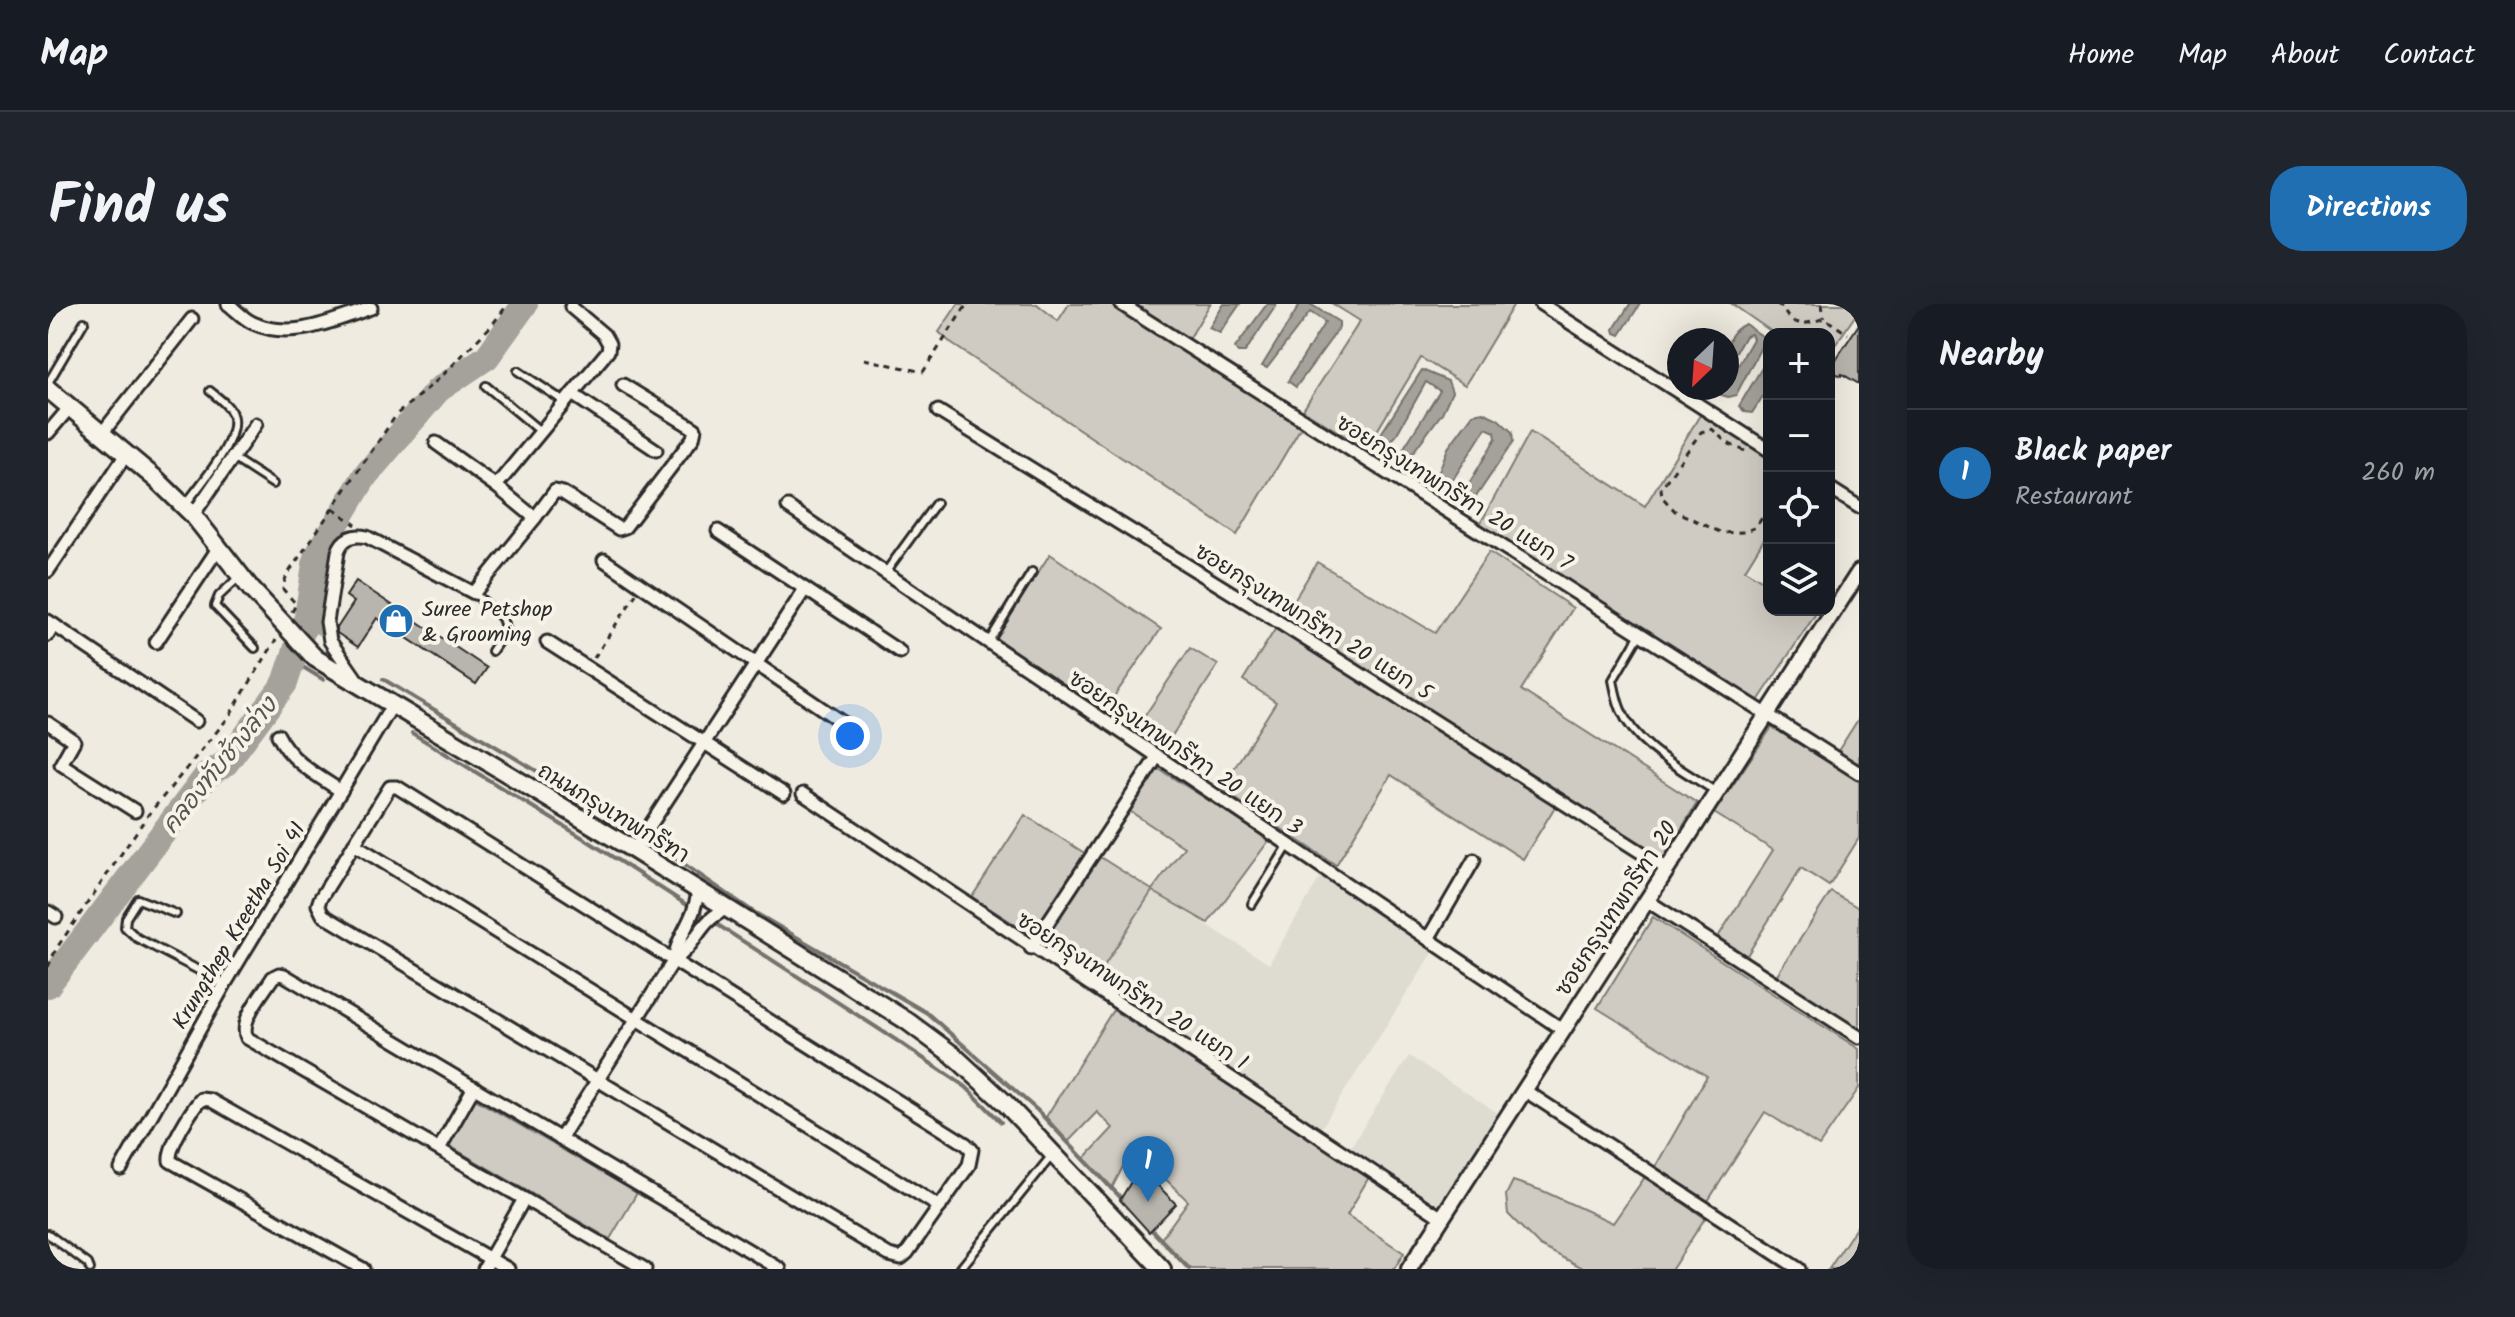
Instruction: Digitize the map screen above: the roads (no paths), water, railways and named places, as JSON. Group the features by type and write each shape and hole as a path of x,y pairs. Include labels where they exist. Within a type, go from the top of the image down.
{"main road":[{"name":"ถนนกรุงเทพกรีฑา","path":"48,389 103,432 189,511 261,600 315,658 636,845 698,889 932,1038 978,1077 1162,1269"}],"street":[{"path":"228,304 252,322 278,330 301,330 371,308"},
{"name":"ซอยกรุงเทพกรีฑา 20 แยก 7","path":"1121,304 1859,773"},
{"path":"1541,304 1763,446"},
{"path":"496,486 608,351 609,344 604,335 571,307"},
{"path":"103,432 192,319"},
{"path":"361,687 330,641 327,622 340,544 358,535 367,537 474,593 555,491 619,529 625,527 693,438 695,429 623,385"},
{"path":"569,398 656,450"},
{"path":"48,433 70,407"},
{"name":"ซอยกรุงเทพกรีฑา 20 แยก 5","path":"938,411 1666,868"},
{"path":"189,511 233,458 256,424"},
{"path":"436,443 535,518"},
{"path":"48,571 127,453"},
{"path":"1835,492 1859,507"},
{"name":"ซอยกรุงเทพกรีฑา 20 แยก 3","path":"788,507 1563,1030"},
{"path":"718,531 900,652"},
{"path":"156,642 219,547"},
{"path":"604,560 846,725"},
{"name":"ซอยกรุงเทพกรีฑา 20","path":"1409,1269 1859,572"},
{"path":"636,845 805,589"},
{"path":"50,627 196,721"},
{"path":"547,642 784,794"},
{"name":"Krungthep Kreetha Soi 41","path":"121,1169 225,984 393,704"},
{"path":"48,723 74,741 61,764 135,811"},
{"path":"278,735 303,766 341,791"},
{"path":"1031,948 1157,757"},
{"path":"397,787 966,1144 972,1150 969,1165 907,1253 896,1258 323,915 318,905 320,899 354,844 387,789 397,787"},
{"name":"ซอยกรุงเทพกรีฑา 20 แยก 1","path":"803,794 1442,1218"},
{"path":"354,844 940,1207"},
{"path":"1428,939 1474,860"},
{"path":"674,960 676,945 694,914 698,889"},
{"path":"1646,900 1859,1037"},
{"path":"560,1139 674,960 687,951 705,921 728,908"},
{"path":"645,1269 247,1038 244,1032 246,1023 273,977 284,975 780,1269"},
{"path":"439,1149 474,1087"},
{"path":"1524,1090 1799,1269"},
{"path":"363,1269 170,1161 173,1146 201,1099 210,1100 487,1264 508,1269"},
{"path":"487,1264 524,1199"}],"lane":[{"path":"48,383 84,322"},
{"path":"518,371 569,398"},
{"path":"486,386 540,431"},
{"path":"189,511 229,442 234,427 231,410 210,391"},
{"path":"233,458 273,484"},
{"path":"885,573 936,503"},
{"path":"988,643 1032,572"},
{"path":"241,576 219,596 215,606 255,648"},
{"path":"474,593 502,618 506,630 492,651"},
{"path":"1640,634 1613,680 1621,711 1652,748 1716,792"},
{"path":"1252,904 1288,846"},
{"path":"176,914 138,899 126,918 125,927 137,938 225,984"},
{"path":"960,1269 1053,1154"},
{"path":"48,1234 88,1264 90,1269"}],"waterway":[{"name":"คลองทับช้างล่าง","path":"48,985 207,775 226,763 285,683 307,617 316,558 365,476 438,390 487,357 525,304"},
{"path":"307,617 320,628"},
{"path":"293,661 324,680"},
{"path":"383,679 627,825 752,911 927,1013 1037,1110 1124,1201"},
{"path":"412,733 588,841 896,1040 966,1087 1001,1122"},
{"path":"1149,1227 1189,1269"}],"place":[{"name":"Suree Petshop & Grooming","path":"396,621"},
{"name":"Black paper","path":"1148,1202"}]}
